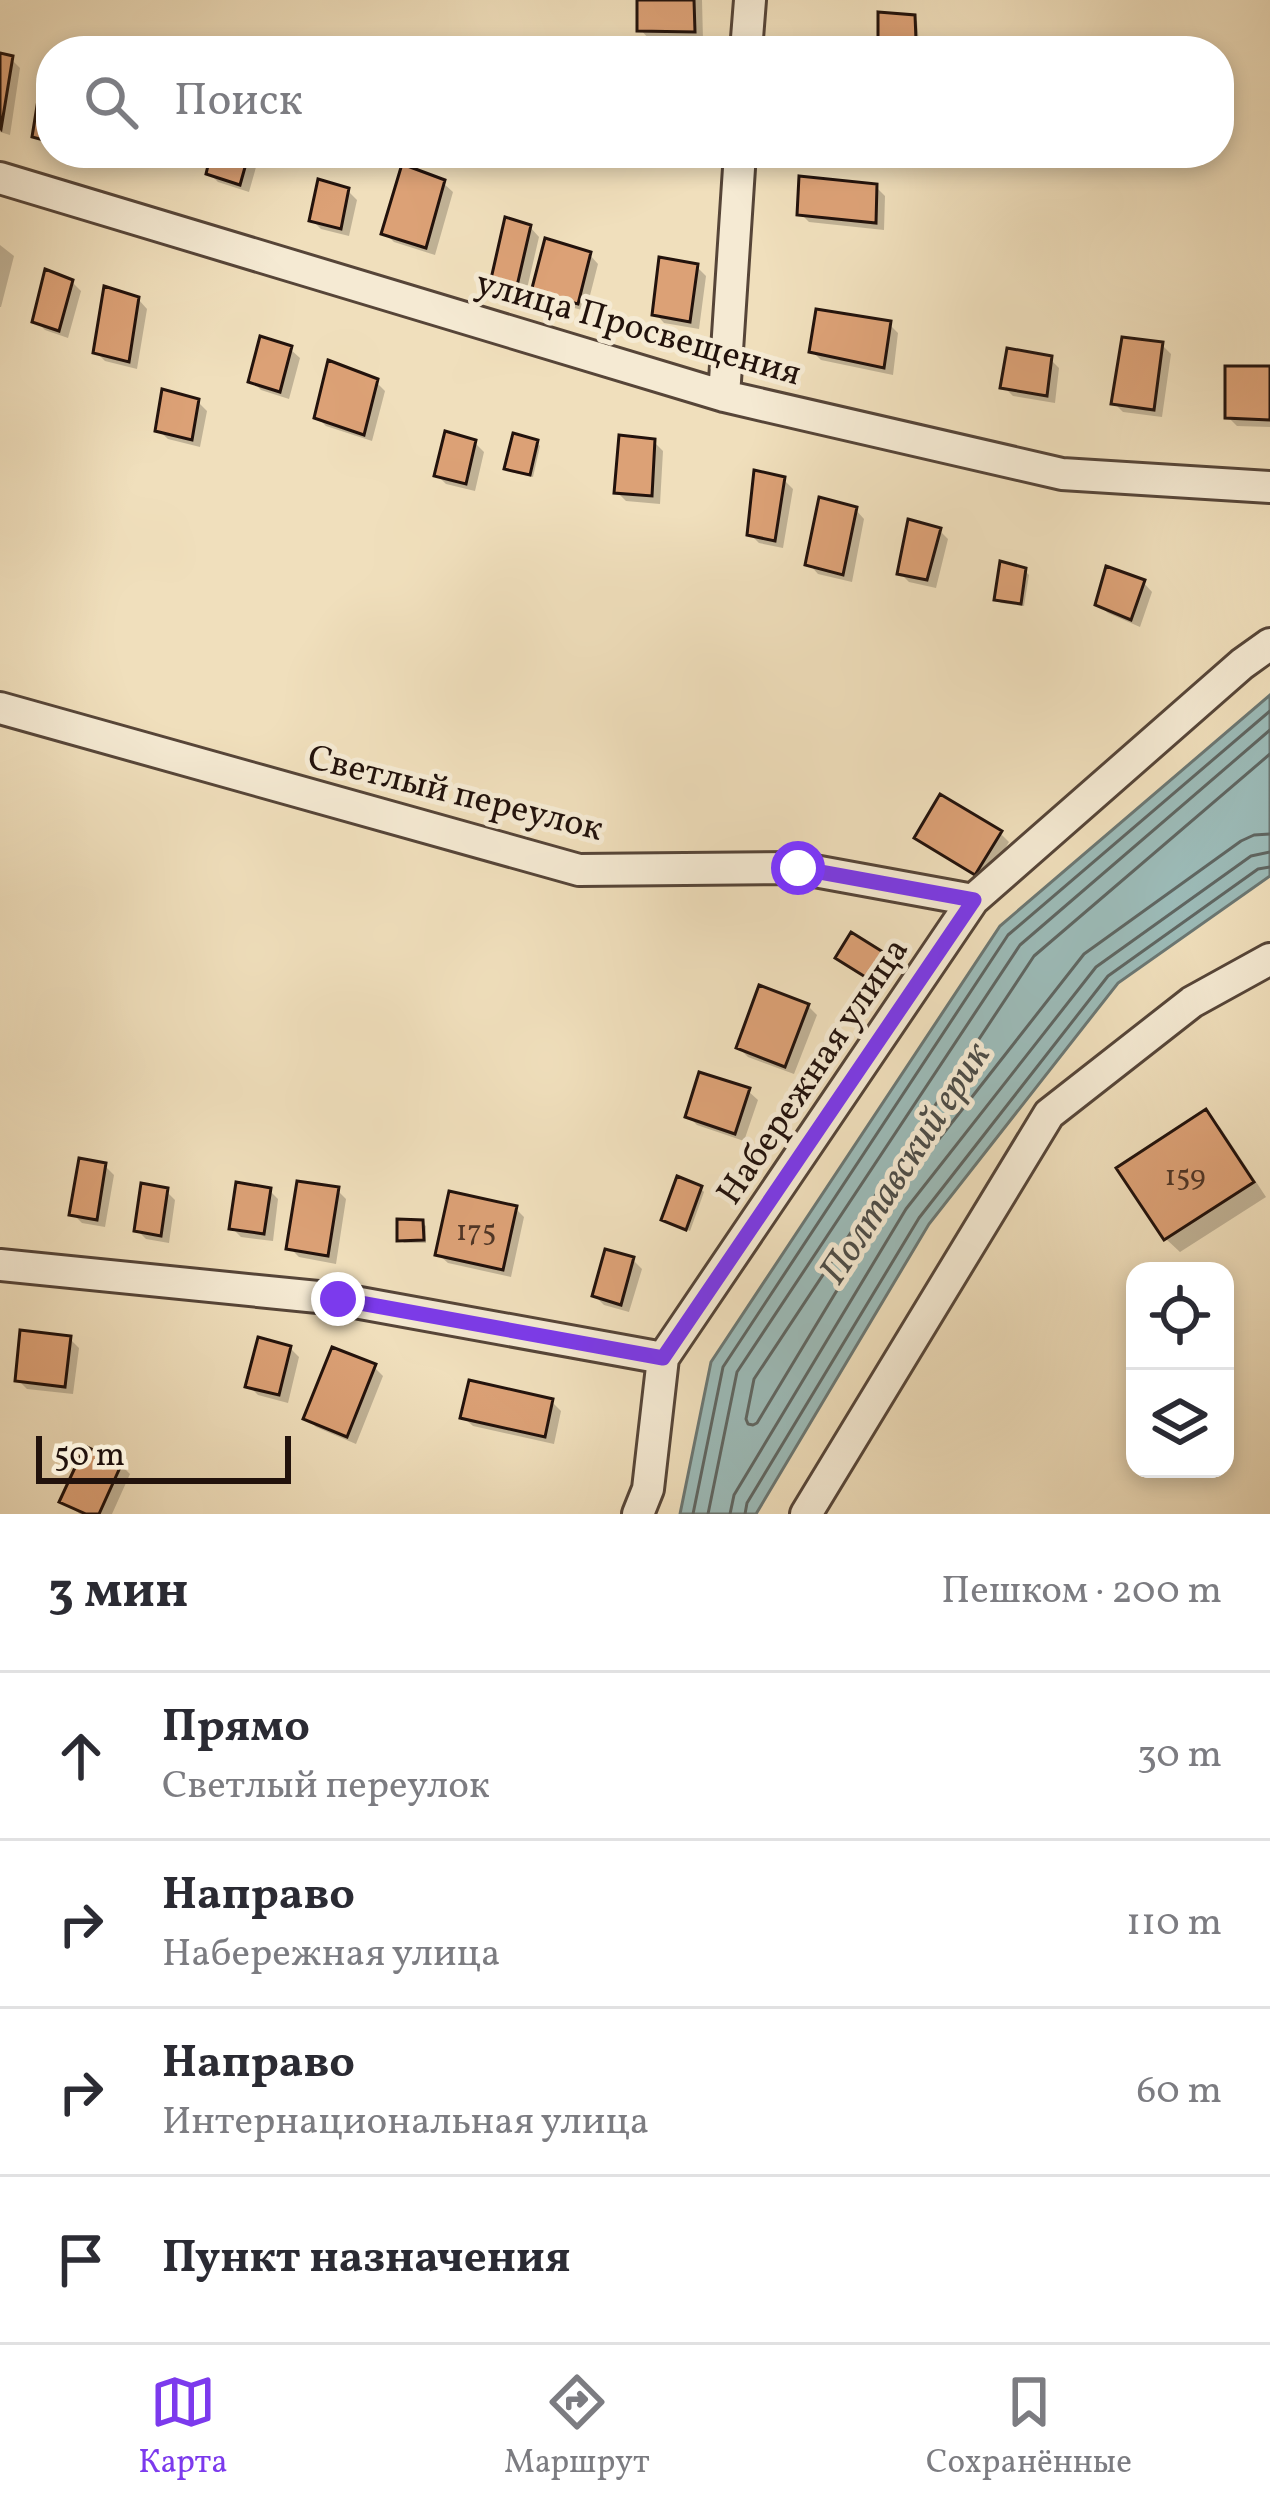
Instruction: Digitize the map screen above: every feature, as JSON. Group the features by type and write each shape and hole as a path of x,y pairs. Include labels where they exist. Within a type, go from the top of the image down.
{"street":[{"path":"747,36 750,0"},
{"path":"724,396 739,168"},
{"name":"улица Просвещения","path":"0,178 724,396 1062,474 1270,487"},
{"name":"Набережная улица","path":"638,1514 648,1489 663,1358 974,900 1270,644"},
{"name":"Светлый переулок","path":"0,708 579,870 798,868 974,900"},
{"path":"810,1513 1049,1114 1192,1002 1270,959"},
{"path":"0,1265 338,1299 663,1358"}],"water":[{"name":"Полтавский ерик","path":"1270,695 1270,876 1118,983 929,1224 756,1514 680,1514 711,1362 1000,926"}],"building":[{"path":"637,0 694,0 695,32 637,31"},
{"path":"878,12 915,15 916,36 878,36"},
{"path":"0,53 13,56 1,129 0,128"},
{"path":"207,168 245,168 240,185 206,174"},
{"path":"401,168 445,180 426,248 381,234"},
{"path":"799,176 877,184 876,223 797,215"},
{"path":"318,179 349,188 341,229 309,221"},
{"path":"505,217 531,225 517,286 491,279"},
{"path":"545,238 591,252 578,304 531,292"},
{"path":"659,257 698,264 690,322 652,315"},
{"path":"45,269 73,280 59,331 32,322"},
{"path":"104,286 139,297 129,362 93,353"},
{"path":"816,309 891,321 884,368 809,352"},
{"path":"260,336 292,346 280,392 248,382"},
{"path":"1122,337 1163,342 1154,410 1111,404"},
{"path":"1007,348 1052,356 1047,396 1000,388"},
{"path":"328,360 378,379 364,435 314,418"},
{"path":"1225,366 1270,366 1270,420 1225,418"},
{"path":"162,389 199,399 192,440 155,431"},
{"path":"445,431 476,440 466,484 434,476"},
{"path":"513,433 538,440 530,475 504,469"},
{"path":"619,435 655,439 652,496 614,493"},
{"path":"754,470 785,477 775,541 747,535"},
{"path":"819,497 857,507 843,575 805,565"},
{"path":"908,519 941,528 927,580 897,574"},
{"path":"1000,561 1026,568 1021,604 994,600"},
{"path":"1106,566 1145,580 1131,620 1095,605"},
{"path":"940,794 1002,831 975,875 914,838"},
{"path":"851,932 891,957 875,983 835,958"},
{"path":"759,985 809,1004 785,1067 736,1048"},
{"path":"699,1072 750,1088 735,1134 685,1117"},
{"path":"1206,1109 1254,1182 1164,1240 1116,1168"},
{"path":"79,1158 106,1163 97,1220 69,1215"},
{"path":"677,1176 702,1186 686,1230 661,1220"},
{"path":"297,1181 339,1187 328,1256 286,1249"},
{"path":"236,1182 271,1188 264,1234 229,1229"},
{"path":"141,1183 168,1188 161,1236 134,1231"},
{"path":"449,1191 517,1206 503,1270 435,1255"},
{"path":"397,1219 423,1220 424,1240 397,1241"},
{"path":"605,1249 634,1257 621,1305 592,1296"},
{"path":"20,1330 71,1336 65,1387 15,1381"},
{"path":"258,1337 291,1346 279,1395 245,1387"},
{"path":"332,1347 376,1364 347,1437 303,1419"},
{"path":"469,1380 553,1399 545,1437 460,1418"},
{"path":"85,1446 122,1463 99,1514 86,1514 59,1502"}],"route":[{"path":"338,1299 663,1358 974,900 798,868"}]}
